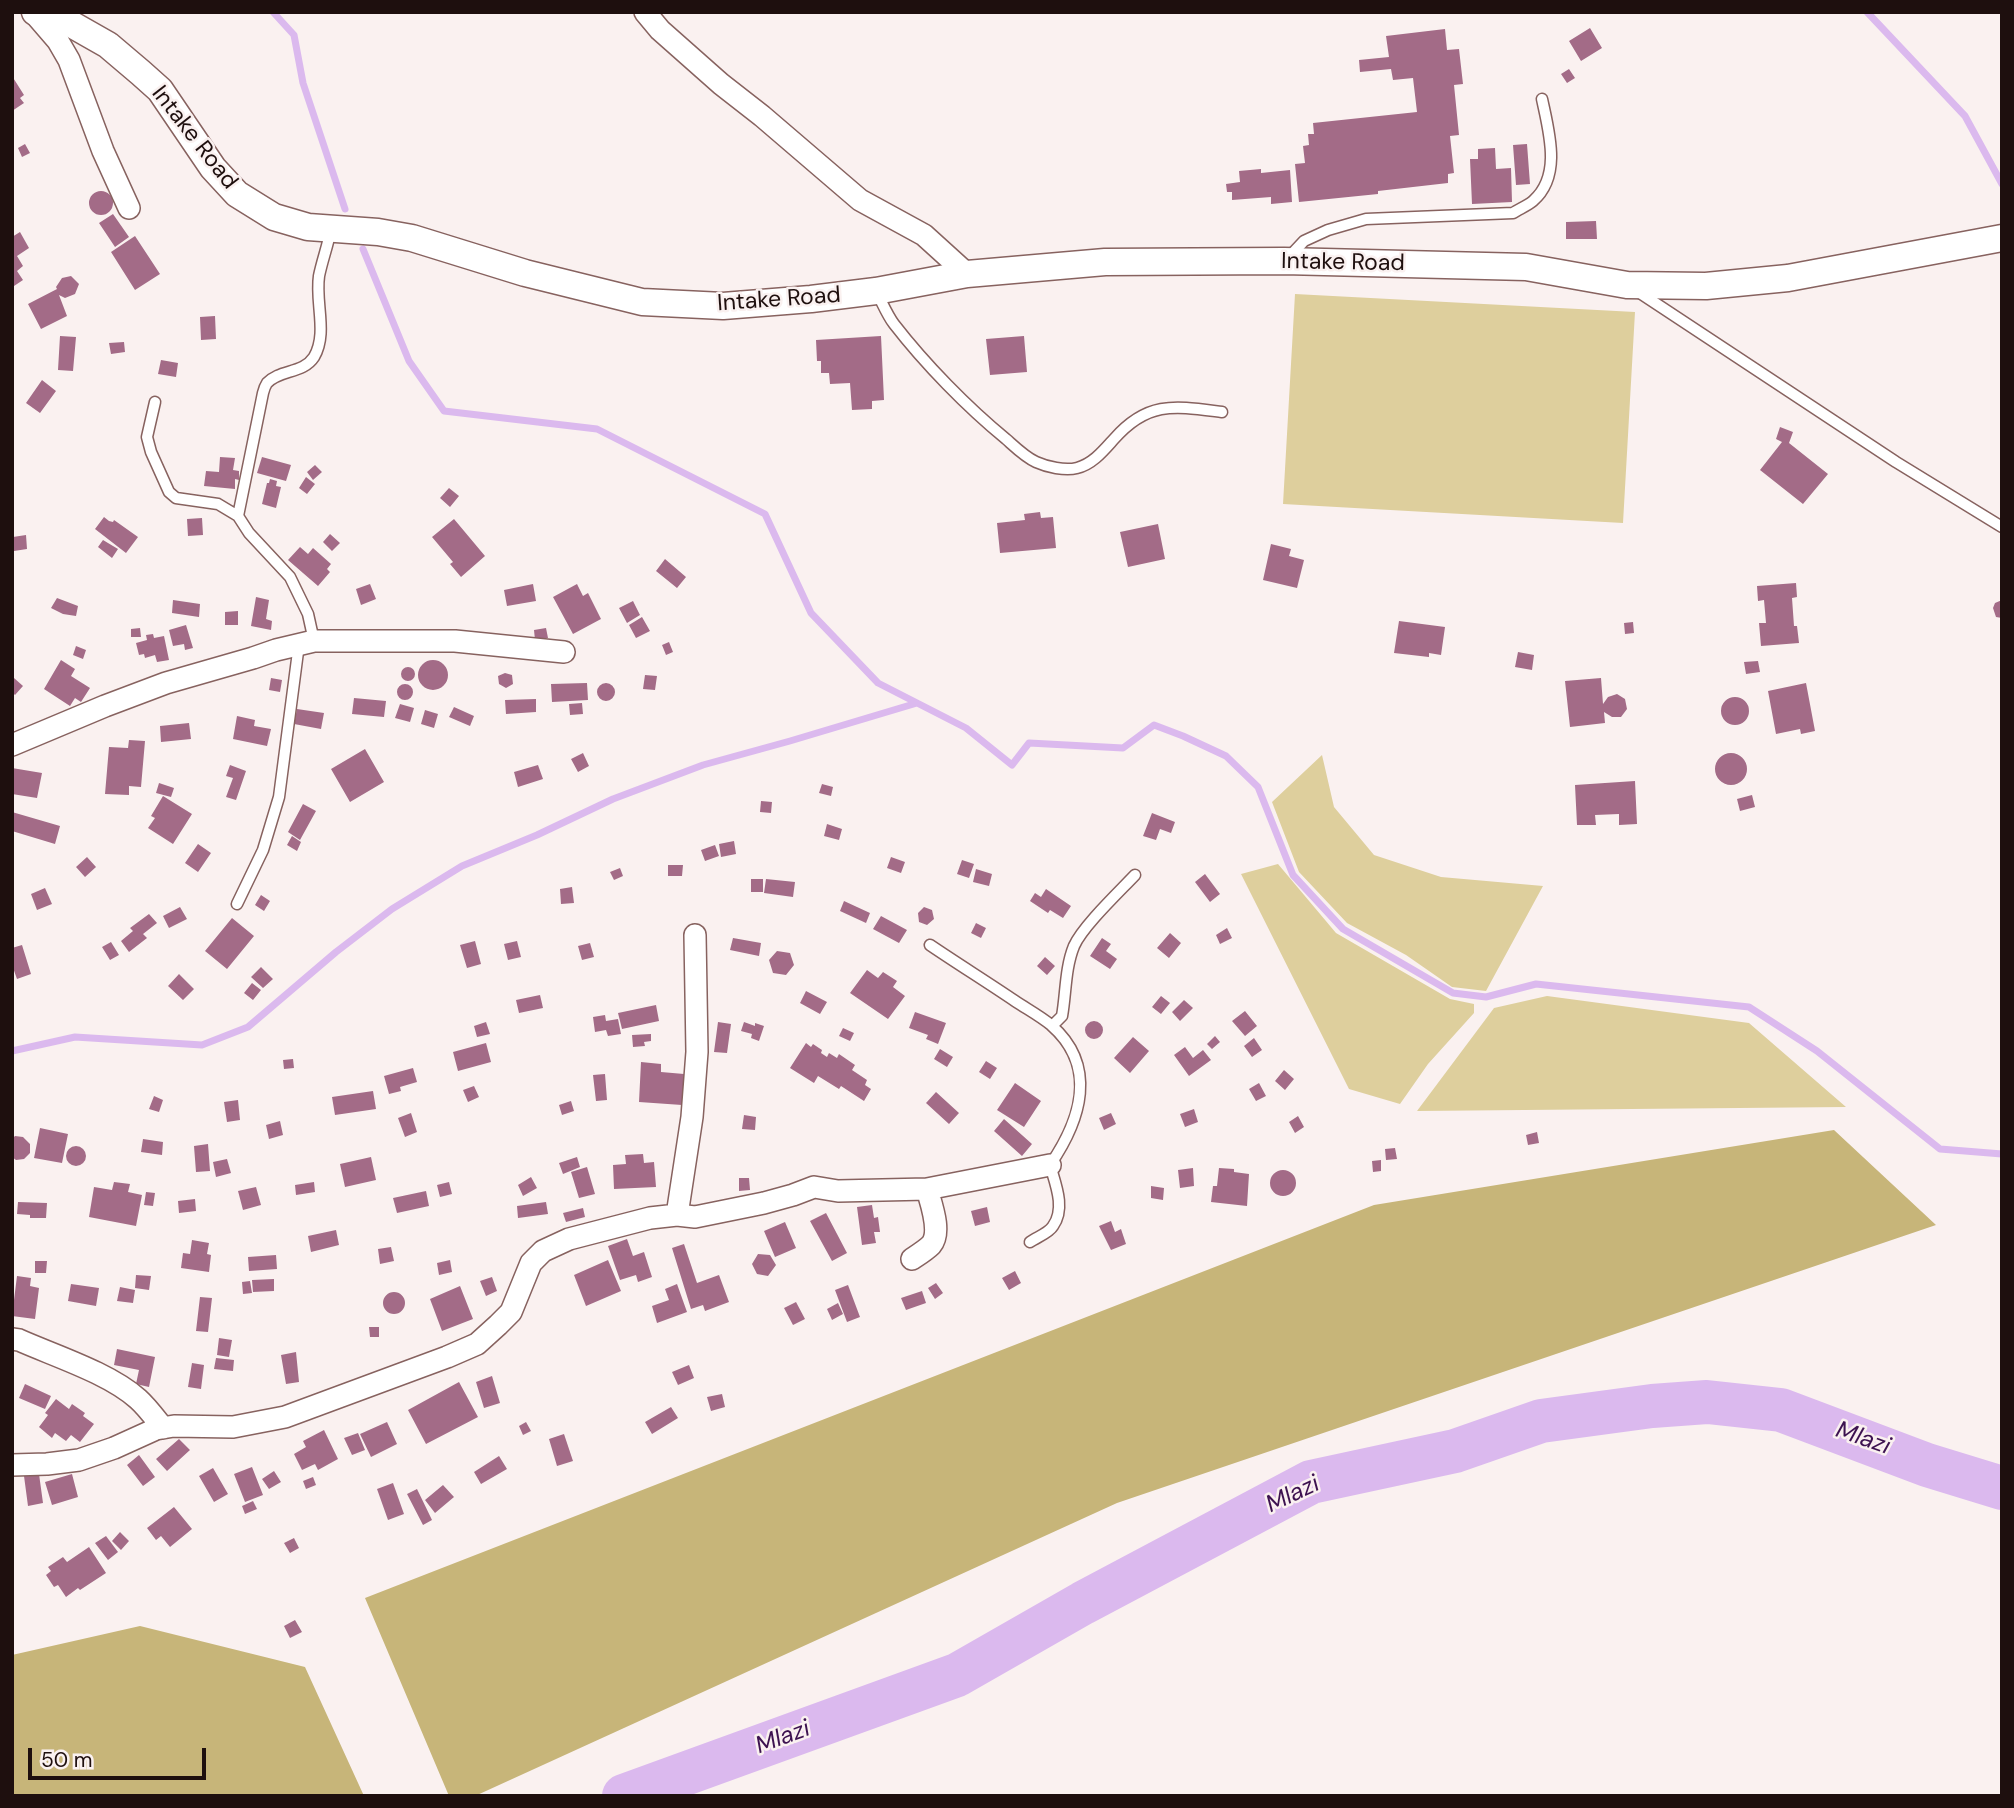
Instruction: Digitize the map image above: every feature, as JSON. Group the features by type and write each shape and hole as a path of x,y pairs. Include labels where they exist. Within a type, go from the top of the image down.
{"street":[{"path":"34,12 58,41 69,60 103,151 129,208"},
{"name":"Intake Road","path":"34,12 71,24 108,46 141,73 160,90 213,168 237,194 274,217 308,227 378,232 412,238 525,274 642,302 723,306 811,299 876,291 967,274 1105,262 1284,261 1526,267 1620,283 1706,286 1788,278 2002,238"},
{"path":"645,12 660,30 721,84 860,200 924,235 967,274"},
{"path":"12,745 166,683 306,642 455,641 564,652"},
{"path":"677,1215 692,1117 697,1052 695,935"},
{"path":"12,1465 79,1460 114,1448 140,1435 174,1426 233,1427 285,1417 447,1357 477,1344 511,1312 527,1269 535,1258 543,1251 569,1239 650,1218 677,1215 695,1217 764,1203 814,1187 838,1191 927,1189 1050,1165"},
{"path":"912,1259 932,1244 936,1234 927,1189"},
{"path":"12,1339 19,1339 120,1387 138,1399 163,1428"}],"lane":[{"path":"1284,261 1304,241 1328,230 1366,219 1513,213 1533,201 1545,186 1551,161 1542,99"},
{"path":"238,516 263,393 268,383 280,375 298,370 311,361 318,351 321,331 319,277 331,229"},
{"path":"1620,283 1896,462 2002,527"},
{"path":"876,291 892,322 953,390 989,425 1035,462 1076,469 1091,462 1122,430 1140,416 1157,409 1175,406 1222,412"},
{"path":"155,402 147,437 169,492 176,498 218,504 238,516 249,533 290,577 308,614 306,642 279,797 263,850 237,904"},
{"path":"1052,1026 1062,1016 1066,979 1074,945 1135,875"},
{"path":"930,945 1052,1026 1069,1047 1079,1070 1080,1095 1074,1123 1050,1165 1059,1200 1058,1216 1052,1228 1030,1242"}],"shaded area":[{"path":"1295,294 1635,312 1623,523 1283,504"},
{"path":"1322,755 1334,807 1374,855 1441,877 1543,886 1486,991 1452,987 1406,955 1347,923 1299,872 1272,802"},
{"path":"1278,864 1336,933 1450,999 1474,1004 1474,1013 1428,1064 1400,1104 1349,1089 1241,874"},
{"path":"1547,996 1749,1023 1846,1107 1417,1111 1494,1008"},
{"path":"1834,1130 1936,1225 1117,1503 475,1796 449,1796 365,1598 1374,1205"},
{"path":"140,1626 305,1667 364,1796 12,1796 12,1655"}],"building":[{"path":"1590,28 1602,48 1581,61 1569,41"},
{"path":"1445,29 1447,50 1459,49 1463,84 1454,85 1459,135 1450,136 1454,173 1448,174 1448,183 1299,202 1295,164 1305,163 1303,146 1309,145 1308,134 1314,134 1313,123 1417,112 1413,78 1393,80 1391,69 1360,72 1359,60 1389,57 1386,36"},
{"path":"1569,69 1575,78 1567,83 1561,74"},
{"path":"12,76 24,95 20,98 24,103 12,111"},
{"path":"25,144 30,153 22,157 18,148"},
{"path":"1527,144 1530,184 1516,185 1513,145"},
{"path":"1495,148 1496,169 1511,168 1512,202 1472,204 1470,159 1478,159 1478,149"},
{"path":"1261,169 1261,173 1290,170 1292,202 1271,204 1271,197 1232,200 1232,192 1227,192 1226,184 1240,182 1239,171"},
{"path":"101,191 110,194 113,203 110,212 101,215 92,212 89,203 92,194"},
{"path":"113,214 129,237 115,247 99,223"},
{"path":"1596,221 1597,239 1566,239 1566,222"},
{"path":"20,232 29,248 17,256 23,266 17,271 23,280 14,286 12,237"},
{"path":"135,236 160,274 135,290 111,252"},
{"path":"71,276 79,284 75,294 65,298 59,295 67,316 41,329 28,304 57,289 62,278"},
{"path":"215,316 216,339 201,340 200,317"},
{"path":"60,336 76,337 73,371 58,370"},
{"path":"881,336 884,400 872,401 872,409 852,410 850,383 830,384 829,373 821,373 821,361 817,361 816,340"},
{"path":"1024,336 1027,372 990,375 986,339"},
{"path":"124,342 125,352 111,354 109,343"},
{"path":"161,360 178,363 176,377 158,374"},
{"path":"42,380 56,391 40,413 26,403"},
{"path":"1780,427 1793,432 1789,443 1828,474 1803,504 1760,470 1782,442 1776,439"},
{"path":"220,457 235,458 233,470 239,471 239,480 235,479 235,489 204,486 206,471 219,472"},
{"path":"262,457 291,465 286,481 257,473"},
{"path":"315,465 322,472 313,480 307,472"},
{"path":"306,477 315,484 307,494 299,488"},
{"path":"270,479 277,481 276,486 281,487 276,508 262,504"},
{"path":"449,488 459,496 450,507 440,498"},
{"path":"1040,512 1041,518 1053,517 1056,548 1000,553 997,523 1025,520 1024,514"},
{"path":"104,517 109,521 114,520 138,537 126,553 95,529"},
{"path":"202,518 203,535 188,536 187,519"},
{"path":"454,519 485,556 461,577 450,564 453,562 432,537"},
{"path":"1158,524 1165,559 1128,567 1120,532"},
{"path":"330,534 340,543 332,551 323,542"},
{"path":"26,535 27,549 14,551 13,537"},
{"path":"103,540 118,549 112,558 98,547"},
{"path":"1271,544 1291,549 1289,556 1304,560 1297,588 1263,580"},
{"path":"300,547 308,554 313,548 331,564 327,569 330,572 318,586 288,560"},
{"path":"665,559 686,577 677,588 656,571"},
{"path":"1796,583 1797,597 1792,598 1794,626 1797,626 1799,643 1761,646 1759,623 1766,623 1764,600 1758,601 1757,586"},
{"path":"370,584 376,599 361,605 356,589"},
{"path":"533,584 536,601 507,606 504,590"},
{"path":"577,584 583,596 588,593 601,619 573,634 553,597"},
{"path":"256,597 269,600 266,619 272,621 271,630 251,626"},
{"path":"57,598 78,606 76,616 51,608"},
{"path":"173,600 200,604 199,617 172,613"},
{"path":"2002,600 2002,618 1996,617 1993,608 1995,603"},
{"path":"633,601 640,615 627,623 619,608"},
{"path":"238,611 238,625 225,625 225,612"},
{"path":"642,617 650,631 636,638 629,625"},
{"path":"1399,621 1445,627 1441,655 1429,653 1429,657 1394,653"},
{"path":"1633,622 1634,633 1625,634 1624,623"},
{"path":"186,625 193,648 185,650 184,644 173,646 169,630"},
{"path":"140,628 141,637 131,637 131,629"},
{"path":"546,628 548,638 535,640 534,630"},
{"path":"153,634 154,638 164,636 169,660 157,662 155,655 145,658 144,654 139,655 136,643 147,640 146,635"},
{"path":"669,642 673,652 666,655 662,645"},
{"path":"76,646 86,650 83,659 73,655"},
{"path":"1518,652 1534,655 1532,670 1515,667"},
{"path":"61,660 75,669 71,676 90,688 81,702 75,698 70,706 44,689"},
{"path":"433,660 444,664 448,675 444,686 433,690 422,686 418,675 422,664"},
{"path":"1758,661 1760,672 1746,674 1744,662"},
{"path":"408,667 413,669 413,679 408,681 403,679 401,674 403,669"},
{"path":"505,673 512,675 513,684 506,688 499,684 498,676"},
{"path":"645,675 657,676 655,690 643,689"},
{"path":"14,678 23,686 15,695 12,692"},
{"path":"271,678 282,680 280,692 269,690"},
{"path":"1601,678 1603,704 1608,697 1617,694 1625,699 1627,709 1621,717 1612,717 1604,712 1605,723 1570,727 1565,681"},
{"path":"587,683 588,700 552,702 551,684"},
{"path":"606,683 612,686 615,692 612,698 606,701 600,698 597,692 600,686"},
{"path":"1806,683 1815,731 1801,734 1800,729 1776,734 1768,691"},
{"path":"402,684 408,684 413,692 411,698 402,700 397,695 397,689"},
{"path":"1735,697 1745,701 1749,711 1745,721 1735,725 1725,721 1721,711 1725,701"},
{"path":"354,698 386,701 384,717 352,714"},
{"path":"536,699 536,712 506,714 505,700"},
{"path":"582,703 583,714 570,715 569,704"},
{"path":"400,704 414,708 410,722 395,718"},
{"path":"454,707 474,716 470,726 449,717"},
{"path":"297,709 324,713 321,729 294,724"},
{"path":"425,710 438,714 434,728 421,724"},
{"path":"237,716 255,720 254,726 271,729 267,746 233,739"},
{"path":"189,723 191,739 161,742 160,726"},
{"path":"129,740 145,741 141,787 129,786 129,795 105,794 109,747 128,748"},
{"path":"365,749 384,782 350,802 331,769"},
{"path":"583,753 589,766 578,772 571,759"},
{"path":"1731,753 1743,757 1747,769 1743,781 1731,785 1719,781 1715,769 1719,757"},
{"path":"230,765 246,771 236,800 226,797 233,778 226,776"},
{"path":"538,765 543,779 518,787 514,772"},
{"path":"12,768 42,773 37,798 12,794"},
{"path":"1635,781 1637,824 1619,825 1619,814 1595,815 1596,825 1577,825 1575,785"},
{"path":"159,783 174,788 171,797 156,793"},
{"path":"822,784 833,787 831,796 819,793"},
{"path":"1752,795 1755,807 1740,811 1737,799"},
{"path":"163,796 192,814 173,844 148,828 155,818 151,816"},
{"path":"761,801 772,802 771,813 760,812"},
{"path":"303,804 316,811 300,840 288,832"},
{"path":"12,812 60,826 55,844 12,831"},
{"path":"1152,813 1175,822 1171,833 1160,829 1156,840 1143,836"},
{"path":"827,824 842,829 839,840 824,836"},
{"path":"292,836 301,842 297,851 287,845"},
{"path":"734,841 736,854 721,857 719,844"},
{"path":"198,844 211,853 198,872 185,863"},
{"path":"715,845 719,856 705,861 701,850"},
{"path":"87,857 96,867 85,877 76,867"},
{"path":"891,857 905,862 901,873 887,868"},
{"path":"962,860 974,864 969,878 957,874"},
{"path":"668,865 683,865 682,876 668,876"},
{"path":"620,868 623,876 614,880 610,872"},
{"path":"976,869 992,874 989,886 973,882"},
{"path":"1205,874 1220,894 1210,902 1195,882"},
{"path":"751,879 763,879 763,892 751,892"},
{"path":"766,879 795,882 793,897 764,893"},
{"path":"572,887 574,903 561,904 560,889"},
{"path":"45,888 52,904 37,910 31,894"},
{"path":"1046,889 1071,906 1063,918 1050,910 1048,913 1030,901 1035,893 1041,897"},
{"path":"261,895 270,901 264,911 255,905"},
{"path":"844,901 870,913 866,923 840,911"},
{"path":"180,907 187,919 169,928 163,916"},
{"path":"924,907 932,910 934,919 927,925 919,922 918,913"},
{"path":"149,914 157,923 143,934 147,938 129,952 121,941 133,931 130,928"},
{"path":"881,916 907,930 899,943 873,929"},
{"path":"232,918 254,936 227,969 205,951"},
{"path":"976,923 986,928 981,938 971,933"},
{"path":"1227,928 1232,938 1220,944 1216,935"},
{"path":"1170,933 1181,943 1169,958 1157,948"},
{"path":"733,938 761,943 759,956 730,950"},
{"path":"1102,938 1111,944 1106,951 1117,959 1110,969 1090,956"},
{"path":"475,941 481,964 467,968 460,945"},
{"path":"517,941 521,957 508,960 504,944"},
{"path":"111,942 119,955 110,960 102,947"},
{"path":"590,943 594,957 582,960 578,946"},
{"path":"22,945 31,974 17,979 12,965 12,948"},
{"path":"777,951 790,953 794,965 786,975 773,973 769,960"},
{"path":"1045,957 1055,966 1047,975 1037,966"},
{"path":"261,967 273,979 263,988 251,977"},
{"path":"867,970 878,978 883,972 897,981 893,987 905,996 888,1019 850,993"},
{"path":"179,974 194,989 183,1000 168,986"},
{"path":"252,983 261,990 253,1000 244,993"},
{"path":"806,991 827,1002 820,1014 800,1003"},
{"path":"540,995 543,1008 519,1013 516,1000"},
{"path":"1161,996 1170,1003 1161,1014 1152,1007"},
{"path":"1184,1000 1193,1008 1180,1021 1172,1012"},
{"path":"656,1005 659,1021 622,1029 618,1013"},
{"path":"1245,1011 1257,1026 1245,1036 1232,1021"},
{"path":"915,1012 946,1023 938,1044 926,1039 928,1035 909,1028"},
{"path":"605,1015 606,1021 618,1019 621,1034 608,1036 606,1030 595,1032 593,1017"},
{"path":"1094,1021 1100,1024 1103,1030 1100,1036 1094,1039 1088,1036 1085,1030 1088,1024"},
{"path":"486,1022 490,1034 477,1037 474,1026"},
{"path":"718,1022 731,1024 727,1053 714,1052"},
{"path":"744,1022 764,1026 759,1041 751,1038 752,1034 741,1031"},
{"path":"843,1028 854,1033 850,1041 839,1036"},
{"path":"651,1034 651,1041 644,1042 645,1046 633,1047 632,1035"},
{"path":"1215,1036 1220,1042 1212,1049 1207,1044"},
{"path":"1133,1037 1149,1051 1130,1073 1114,1058"},
{"path":"1254,1038 1262,1050 1252,1057 1244,1046"},
{"path":"486,1043 491,1062 458,1071 453,1052"},
{"path":"806,1043 822,1050 821,1053 827,1057 829,1053 837,1058 839,1054 855,1065 852,1070 867,1080 865,1085 871,1089 864,1101 841,1086 839,1089 818,1076 814,1083 790,1068"},
{"path":"1185,1047 1193,1058 1203,1050 1211,1060 1189,1076 1174,1055"},
{"path":"940,1049 953,1057 947,1067 934,1059"},
{"path":"293,1059 294,1068 284,1069 283,1060"},
{"path":"986,1061 997,1068 990,1079 979,1072"},
{"path":"641,1062 661,1064 661,1072 684,1074 682,1105 639,1102"},
{"path":"413,1068 417,1082 400,1087 401,1091 389,1094 384,1076"},
{"path":"1284,1070 1294,1079 1285,1090 1275,1081"},
{"path":"605,1074 607,1100 596,1101 593,1075"},
{"path":"1015,1083 1041,1101 1024,1127 997,1110"},
{"path":"1259,1083 1266,1096 1256,1101 1249,1089"},
{"path":"474,1086 479,1097 468,1102 463,1090"},
{"path":"373,1091 376,1109 335,1115 332,1097"},
{"path":"936,1092 959,1113 949,1124 926,1103"},
{"path":"154,1096 163,1100 159,1112 149,1109"},
{"path":"238,1100 240,1120 227,1122 224,1102"},
{"path":"571,1101 574,1111 562,1115 559,1105"},
{"path":"1194,1109 1198,1122 1185,1127 1180,1114"},
{"path":"411,1113 417,1132 405,1137 398,1118"},
{"path":"1111,1113 1116,1124 1104,1130 1099,1118"},
{"path":"744,1115 756,1117 755,1130 742,1129"},
{"path":"1298,1116 1304,1127 1295,1133 1289,1122"},
{"path":"1004,1119 1032,1144 1022,1156 994,1131"},
{"path":"280,1121 283,1135 269,1139 266,1125"},
{"path":"40,1128 68,1134 62,1163 34,1158"},
{"path":"1537,1132 1539,1143 1528,1145 1526,1135"},
{"path":"15,1136 23,1137 30,1144 30,1153 24,1159 16,1160 12,1157 12,1139"},
{"path":"143,1139 163,1142 162,1155 141,1152"},
{"path":"208,1144 210,1171 196,1172 194,1146"},
{"path":"72,1146 80,1146 86,1156 80,1166 72,1166 66,1160 66,1152"},
{"path":"1395,1148 1397,1159 1386,1160 1385,1149"},
{"path":"643,1154 644,1163 654,1162 656,1187 614,1189 613,1165 626,1164 625,1155"},
{"path":"371,1157 376,1180 345,1187 340,1164"},
{"path":"577,1157 580,1167 563,1174 559,1163"},
{"path":"227,1159 231,1173 216,1177 213,1162"},
{"path":"1381,1160 1381,1171 1373,1172 1372,1161"},
{"path":"587,1167 595,1194 579,1198 571,1172"},
{"path":"1193,1168 1194,1186 1180,1188 1178,1170"},
{"path":"1219,1168 1249,1174 1247,1206 1211,1202 1213,1186 1217,1186"},
{"path":"1283,1170 1293,1173 1296,1183 1293,1193 1283,1196 1273,1193 1270,1183 1273,1173"},
{"path":"531,1177 537,1188 523,1196 518,1185"},
{"path":"739,1178 749,1178 750,1190 739,1191"},
{"path":"114,1182 130,1184 128,1192 142,1195 136,1226 89,1217 94,1187 112,1190"},
{"path":"314,1182 315,1192 296,1195 295,1185"},
{"path":"449,1182 452,1194 440,1197 437,1185"},
{"path":"1151,1186 1164,1188 1163,1200 1151,1198"},
{"path":"256,1187 261,1205 243,1210 238,1191"},
{"path":"426,1191 429,1206 397,1213 393,1198"},
{"path":"146,1192 155,1193 153,1206 144,1205"},
{"path":"195,1199 196,1211 179,1213 178,1201"},
{"path":"18,1202 47,1203 46,1218 30,1218 30,1215 17,1214"},
{"path":"546,1202 548,1214 518,1218 517,1206"},
{"path":"872,1205 874,1218 878,1217 880,1232 874,1232 876,1243 862,1245 857,1207"},
{"path":"987,1207 990,1222 975,1226 971,1211"},
{"path":"583,1208 585,1217 566,1222 563,1213"},
{"path":"826,1213 847,1253 832,1261 810,1221"},
{"path":"1111,1221 1115,1232 1121,1229 1126,1244 1111,1250 1099,1226"},
{"path":"785,1222 796,1248 775,1257 764,1231"},
{"path":"336,1230 339,1245 311,1252 308,1236"},
{"path":"627,1239 633,1256 644,1252 652,1277 638,1282 636,1275 620,1280 608,1246"},
{"path":"192,1240 209,1243 209,1272 181,1268 183,1253 190,1254"},
{"path":"684,1244 697,1283 719,1275 729,1302 705,1311 703,1305 691,1309 672,1248"},
{"path":"391,1247 394,1261 380,1264 378,1249"},
{"path":"758,1254 770,1255 776,1265 768,1276 757,1274 752,1264"},
{"path":"276,1255 277,1269 249,1271 248,1257"},
{"path":"450,1260 452,1272 439,1275 437,1263"},
{"path":"608,1260 621,1291 586,1306 574,1275"},
{"path":"35,1261 47,1261 46,1273 35,1273"},
{"path":"1015,1271 1021,1283 1009,1290 1002,1278"},
{"path":"136,1275 151,1276 149,1290 135,1288"},
{"path":"17,1276 31,1278 30,1286 39,1288 35,1319 12,1316"},
{"path":"492,1277 497,1291 486,1296 480,1281"},
{"path":"274,1279 274,1291 253,1292 252,1280"},
{"path":"250,1281 252,1293 243,1294 242,1282"},
{"path":"936,1283 943,1293 935,1299 928,1288"},
{"path":"71,1284 99,1288 96,1306 68,1301"},
{"path":"677,1284 687,1312 657,1323 652,1306 669,1300 665,1289"},
{"path":"848,1285 860,1317 847,1322 835,1290"},
{"path":"460,1286 473,1319 442,1331 430,1299"},
{"path":"120,1287 135,1290 133,1303 117,1301"},
{"path":"922,1291 926,1303 906,1310 901,1298"},
{"path":"394,1292 402,1295 405,1303 402,1311 394,1314 386,1311 383,1303 386,1295"},
{"path":"200,1297 212,1298 208,1332 196,1331"},
{"path":"796,1302 805,1319 793,1325 784,1308"},
{"path":"838,1303 843,1314 832,1320 827,1309"},
{"path":"369,1327 379,1327 379,1337 370,1337"},
{"path":"219,1338 232,1340 229,1357 217,1355"},
{"path":"117,1349 155,1357 149,1387 136,1384 139,1370 114,1365"},
{"path":"296,1352 299,1382 286,1384 281,1355"},
{"path":"216,1358 234,1360 233,1371 214,1369"},
{"path":"192,1363 204,1365 201,1389 188,1387"},
{"path":"689,1365 694,1378 678,1385 672,1372"},
{"path":"492,1376 500,1403 484,1408 476,1382"},
{"path":"459,1382 478,1417 426,1444 408,1410"},
{"path":"25,1384 51,1396 45,1409 19,1398"},
{"path":"722,1394 725,1407 711,1411 707,1397"},
{"path":"56,1399 69,1409 72,1404 94,1424 80,1442 71,1435 66,1441 55,1433 52,1438 39,1427 48,1415 45,1413"},
{"path":"671,1407 678,1418 652,1434 645,1422"},
{"path":"387,1422 397,1444 371,1457 360,1434"},
{"path":"526,1422 531,1431 523,1435 519,1426"},
{"path":"324,1430 338,1459 318,1470 315,1464 302,1470 294,1454 306,1447 303,1441"},
{"path":"358,1433 365,1450 352,1455 344,1438"},
{"path":"564,1434 573,1461 557,1466 549,1439"},
{"path":"179,1439 190,1450 167,1471 156,1459"},
{"path":"139,1455 155,1477 143,1486 127,1465"},
{"path":"499,1456 507,1469 481,1484 474,1472"},
{"path":"252,1467 263,1495 245,1502 234,1474"},
{"path":"213,1468 228,1494 214,1502 199,1476"},
{"path":"274,1471 281,1482 269,1489 262,1479"},
{"path":"39,1474 43,1503 28,1506 24,1476"},
{"path":"72,1474 78,1497 52,1505 45,1482"},
{"path":"313,1477 316,1485 306,1489 303,1481"},
{"path":"393,1483 404,1514 388,1520 377,1489"},
{"path":"443,1485 454,1497 435,1513 425,1500"},
{"path":"417,1489 432,1520 423,1525 407,1494"},
{"path":"253,1501 257,1509 245,1514 242,1506"},
{"path":"174,1507 192,1529 170,1547 161,1536 156,1540 147,1528"},
{"path":"120,1532 129,1541 121,1550 112,1541"},
{"path":"106,1536 118,1552 108,1560 95,1543"},
{"path":"294,1538 299,1548 290,1553 284,1543"},
{"path":"89,1547 106,1573 66,1597 58,1585 54,1587 46,1575 51,1571 48,1567 63,1557 67,1562"},
{"path":"295,1620 302,1632 290,1638 284,1626"}],"waterway":[{"path":"273,12 294,35 303,83 345,209"},
{"path":"1867,12 1965,116 2002,184"},
{"path":"363,249 409,361 444,411 597,429 765,514 811,613 878,683 966,728 1012,765 1029,743 1123,748 1154,725 1183,736 1226,756 1258,787 1293,875 1343,929 1453,993 1486,997 1536,984 1749,1007 1817,1051 1940,1149 2002,1154"},
{"path":"12,1051 75,1037 202,1045 248,1027 336,952 392,909 462,866 613,799 703,765 917,703"},
{"name":"Mlazi","path":"624,1796 957,1675 1083,1603 1311,1482 1455,1451 1541,1421 1652,1406 1707,1402 1781,1410 1927,1465 2002,1488"}]}
